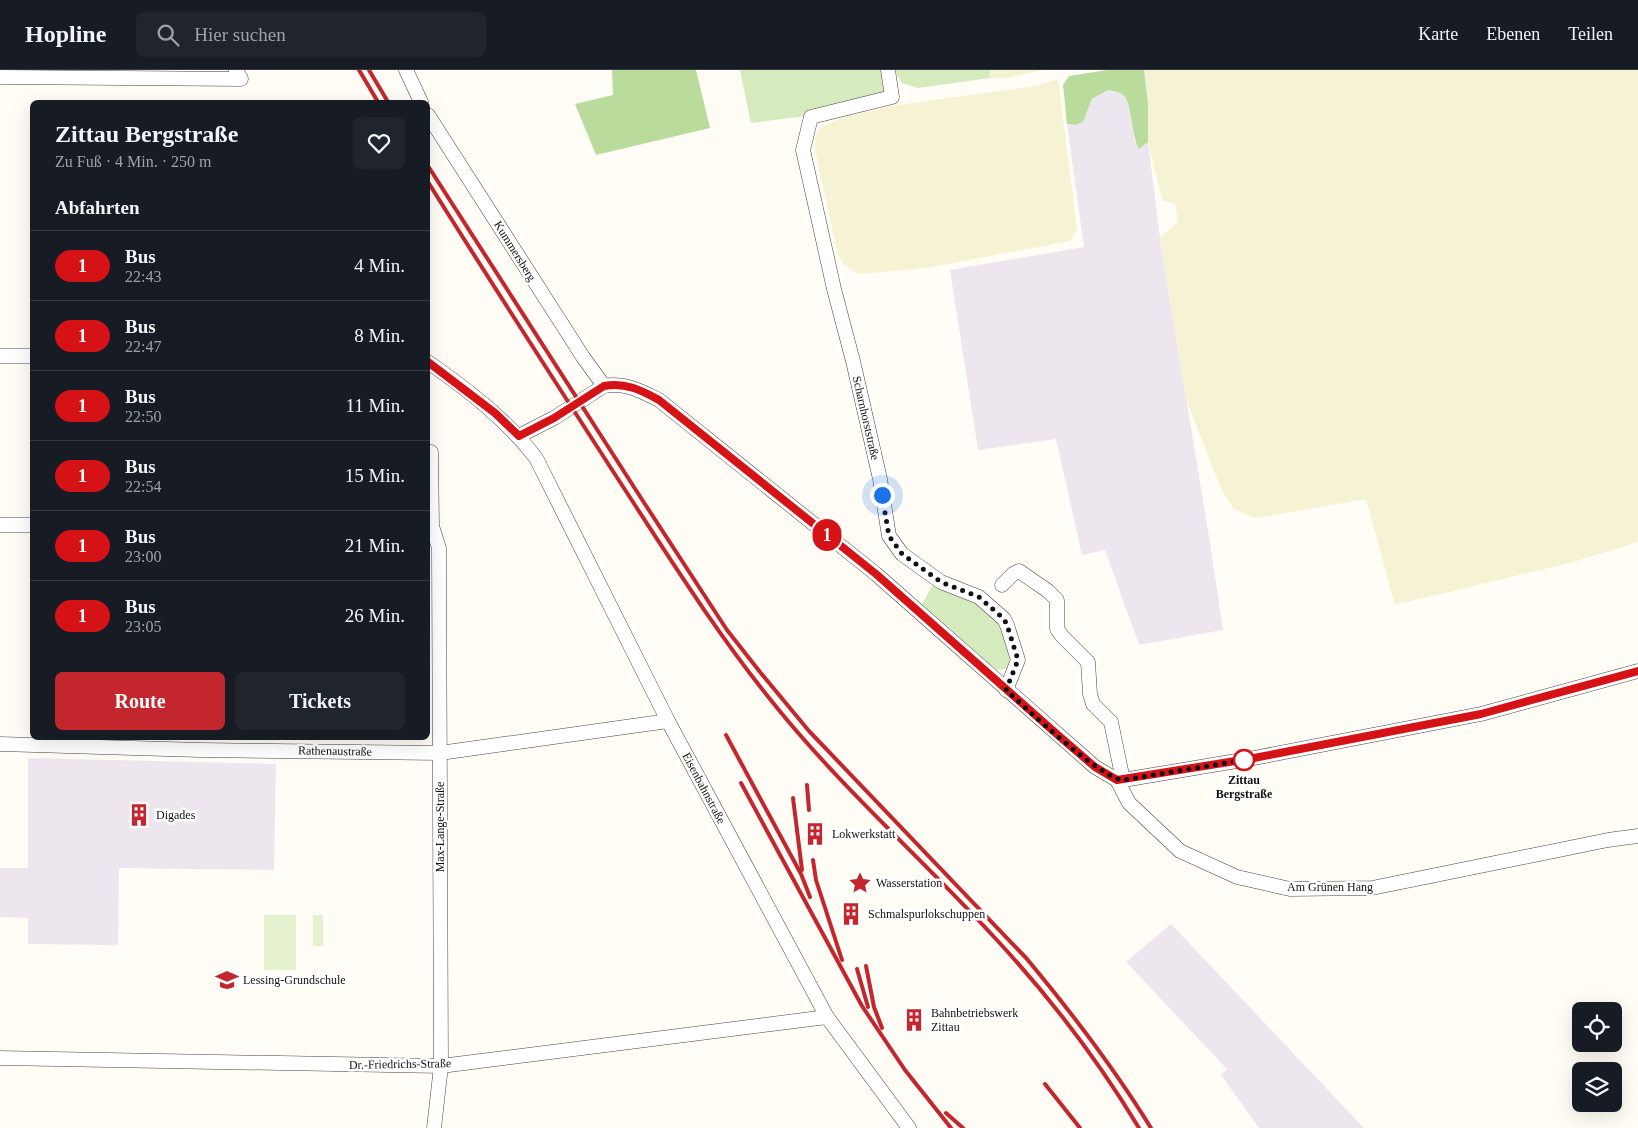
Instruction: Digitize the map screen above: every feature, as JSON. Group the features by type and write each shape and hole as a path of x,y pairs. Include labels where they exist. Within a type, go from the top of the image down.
{"street":[{"path":"406,70 420,100"},
{"name":"Scharnhorststraße","path":"888,70 892,97 810,117 803,150 834,289 878,470 889,536 902,554 941,582 979,597 1004,619 1018,660 1006,690"},
{"path":"0,77 239,74"},
{"name":"Kummersberg","path":"430,119 583,357 604,386"},
{"path":"0,356 30,356"},
{"name":"Eisenbahnstraße","path":"430,364 495,413 519,436 536,458 668,721 827,1017 909,1128"},
{"path":"519,436 554,418 604,386 613,384 635,388 659,400 876,574 1095,767 1120,780 1254,758 1481,714 1638,671"},
{"name":"Max-Lange-Straße","path":"431,452 430,526 439,548 440,753 441,1066 434,1128"},
{"path":"0,525 30,525"},
{"path":"1002,584 1019,571 1048,591 1057,600 1057,628 1062,636 1088,662 1090,694 1093,704 1111,722 1120,780"},
{"name":"Rathenaustraße","path":"0,744 200,750 440,753 668,721"},
{"name":"Am Grünen Hang","path":"1120,780 1129,802 1180,851 1237,877 1290,889 1372,888 1608,840 1638,836"},
{"name":"Dr.-Friedrichs-Straße","path":"0,1058 441,1066 827,1017"}],"shaded area":[{"path":"990,70 1044,70 1007,78 990,78"},
{"path":"1144,70 1638,70 1638,542 1573,562 1395,605 1366,499 1255,518 1234,509 1221,489 1186,399 1160,238 1178,221 1175,204 1162,200 1148,142"},
{"path":"1058,79 1077,230 1070,241 927,268 859,274 844,265 838,255 816,155 815,138 819,130 825,125 847,116 891,106 1035,86"},
{"path":"1108,90 1123,94 1129,102 1135,142 1139,148 1148,142 1160,238 1223,630 1139,645 1105,550 1082,555 1056,439 978,450 950,270 1084,247 1067,124 1075,125 1083,122 1092,99"},
{"name":"Digades","path":"28,758 276,764 274,870 119,868 118,945 28,944 28,918 0,917 0,868 28,868"},
{"path":"1171,924 1364,1128 1259,1128 1221,1075 1227,1069 1126,962"}],"green space":[{"path":"612,70 696,70 710,128 596,155 575,104 613,95"},
{"path":"740,70 886,70 890,95 806,116 751,123"},
{"path":"896,70 990,70 990,78 918,88 902,83"},
{"path":"1107,70 1144,70 1148,104 1148,142 1139,149 1134,136 1126,98 1118,92 1108,90 1092,99 1083,122 1075,125 1067,124 1063,85 1069,76"},
{"path":"934,583 978,604 993,615 1004,633 1007,643 1009,661 1006,669 996,670 922,604"},
{"path":"264,915 296,915 296,970 264,970"},
{"path":"313,915 323,915 323,946 313,946"}],"railway":[{"path":"359,70 377,100"},
{"path":"369,70 387,100"},
{"path":"430,169 727,630 809,731 1027,959 1092,1041 1151,1128"},
{"path":"430,185 675,567 714,625 756,681 803,739 857,797 968,909 1035,983 1090,1053 1139,1128"},
{"path":"726,735 801,874 810,897"},
{"path":"741,783 862,1006 905,1070 951,1128"},
{"path":"807,785 809,810"},
{"path":"793,798 802,870"},
{"path":"813,860 816,880 842,960"},
{"path":"866,966 874,1007 882,1028"},
{"path":"857,969 868,1007"},
{"path":"1045,1084 1080,1128"},
{"path":"946,1113 963,1128"}],"bus line":[{"name":"1","path":"430,364 495,413 519,436 554,418 604,386 613,384 635,388 659,400 876,574 1095,767 1117,780 1254,758 1481,714 1638,671"}],"place":[{"name":"Zittau Bergstraße","path":"1244,760"},
{"name":"Digades","path":"139,815"},
{"name":"Lokwerkstatt","path":"815,834"},
{"name":"Wasserstation","path":"860,883"},
{"name":"Schmalspurlokschuppen","path":"851,914"},
{"name":"Lessing-Grundschule","path":"227,980"},
{"name":"Bahnbetriebswerk Zittau","path":"914,1020"}],"route":[{"path":"882,495 889,536 902,554 941,582 979,597 1004,619 1018,660 1006,690 1095,767 1117,780 1123,780 1244,760"}]}
